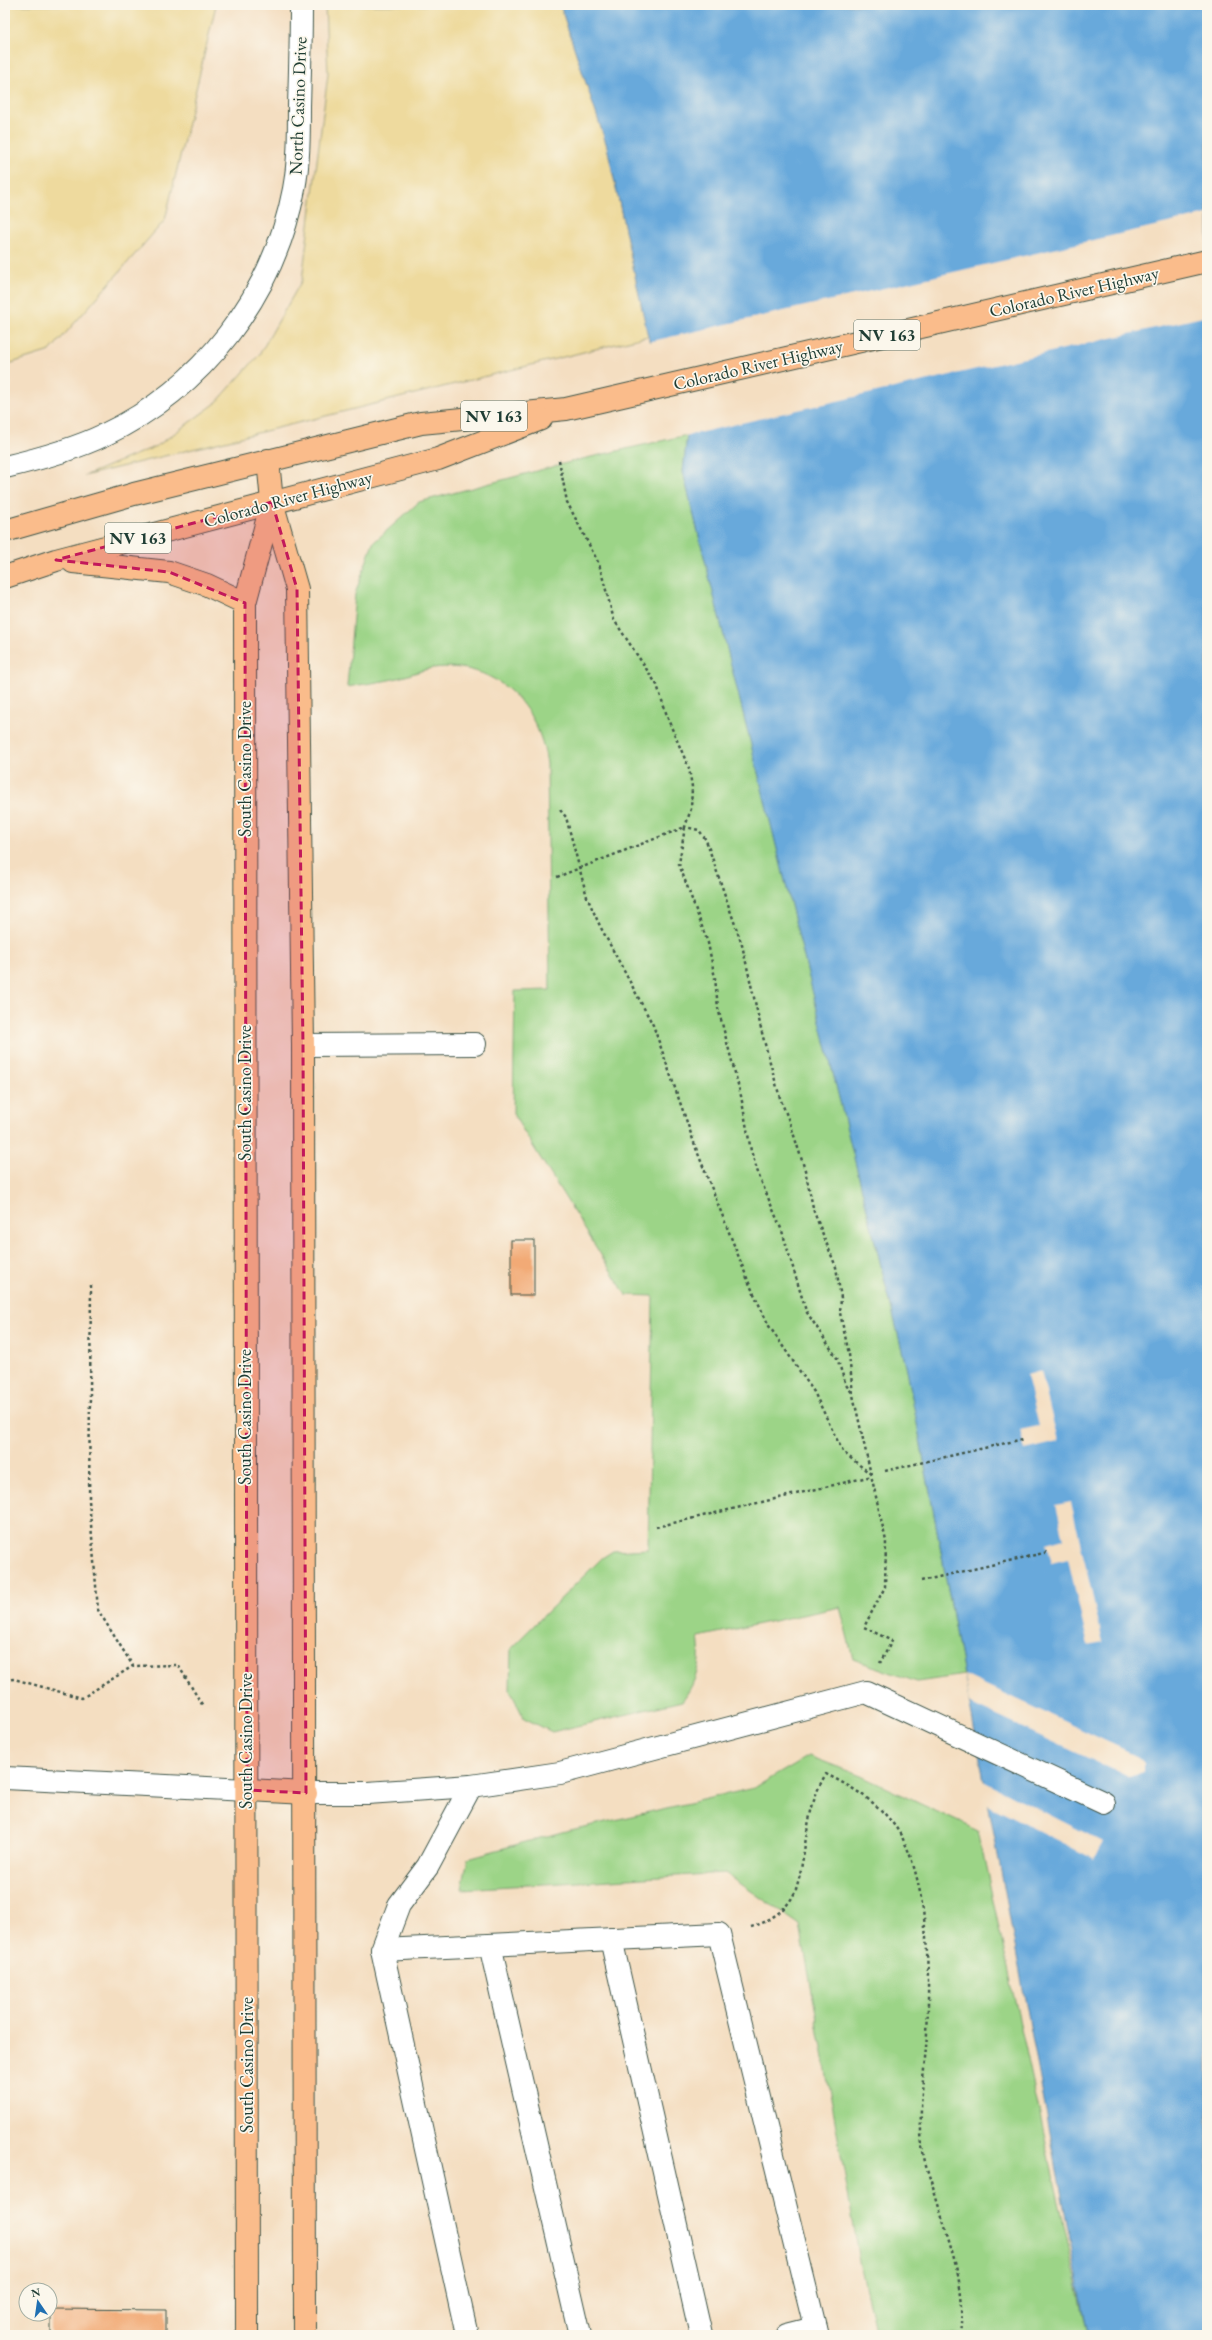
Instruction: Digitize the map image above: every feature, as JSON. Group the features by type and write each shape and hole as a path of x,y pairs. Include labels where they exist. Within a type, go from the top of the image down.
{"main road":[{"name":"Colorado River Highway","path":"5,531 134,494 421,423 566,409 1207,261"},
{"name":"Colorado River Highway","path":"5,577 56,560 438,459 566,409"},
{"name":"South Casino Drive","path":"268,460 272,502 297,589 303,1045 306,1793 305,2335"},
{"name":"South Casino Drive","path":"247,2335 245,603 272,502"},
{"path":"56,560 138,567 169,572 207,585 245,603"},
{"path":"247,1790 306,1793"}],"street":[{"name":"North Casino Drive","path":"5,467 67,450 105,435 140,416 173,392 203,365 229,334 252,301 270,265 284,228 294,189 299,148 301,5"},
{"path":"303,1045 475,1044"},
{"path":"306,1793 367,1793 471,1786 560,1773 866,1692 1104,1803"},
{"path":"5,1778 247,1790"},
{"path":"467,2335 382,1950 399,1905 428,1866 471,1786"},
{"path":"382,1950 719,1934 816,2331 787,2335"},
{"path":"611,1939 701,2335"},
{"path":"490,1945 580,2335"}],"path":[{"path":"559,460 567,502 599,564 614,620 657,685 669,722 689,768 692,787 691,809 685,827 680,864 708,943 715,978 718,1008 741,1096 751,1151 759,1176 782,1231 806,1311 837,1358 846,1385 854,1395"},
{"path":"560,810 566,817 587,896 600,926 653,1025 697,1151 749,1283 768,1326 814,1392 843,1452 872,1476"},
{"path":"557,878 685,827 698,830 706,840 742,946 780,1098 791,1126 805,1170 814,1212 836,1267 840,1293 840,1313 849,1354 854,1395 886,1541 885,1587 864,1627 892,1641 880,1663"},
{"path":"91,1284 89,1500 98,1610 133,1666"},
{"path":"885,1471 1022,1439"},
{"path":"656,1527 872,1476"},
{"path":"921,1581 1048,1552"},
{"path":"5,1680 14,1679 82,1698 133,1666 178,1665 203,1706"},
{"path":"719,1934 763,1924 785,1907 796,1890 808,1823 816,1790 826,1774 855,1789 877,1807 894,1825 912,1865 926,1933 929,1966 927,2034 921,2086 922,2146 959,2279 961,2335"}],"highlighted area":[{"path":"272,502 297,589 303,1045 306,1793 247,1790 245,603 169,572 56,560"}],"green space":[{"path":"687,435 683,472 907,1370 964,1675 917,1682 853,1659 840,1607 698,1637 699,1663 695,1679 682,1701 552,1732 524,1718 510,1690 511,1648 602,1558 613,1551 648,1549 653,1296 626,1295 513,1114 515,991 550,990 547,764 535,723 524,706 510,691 494,679 476,671 455,667 433,668 402,677 347,687 355,594 373,543 419,502 578,460"},
{"path":"809,1756 861,1776 978,1831 1088,2335 876,2335 862,2272 800,1925 725,1873 462,1889 468,1858 562,1832 754,1788"}],"sand":[{"path":"5,5 216,5 165,220 50,351 5,365"},
{"path":"325,5 560,5 607,146 648,336 84,476 157,446 216,403 259,355 302,280 328,74"}],"water":[{"path":"560,5 1207,5 1207,2335 1088,2335 907,1370 683,472 687,435 662,387 648,336 607,146"}],"pier":[{"path":"1207,214 1207,316 685,436 661,388 648,342"},
{"path":"1041,1371 1058,1442 1025,1450 1020,1430 1039,1426 1027,1375"},
{"path":"1071,1502 1103,1642 1088,1645 1068,1559 1051,1563 1046,1544 1064,1539 1056,1505"},
{"path":"964,1675 1138,1756 1144,1762 1144,1771 1136,1775 1127,1776 969,1703"},
{"path":"981,1780 1103,1842 1094,1859 986,1804"}],"building":[{"path":"511,1240 534,1240 534,1295 511,1295"},
{"path":"58,2309 166,2310 166,2335 51,2335 51,2322 58,2322"}]}
